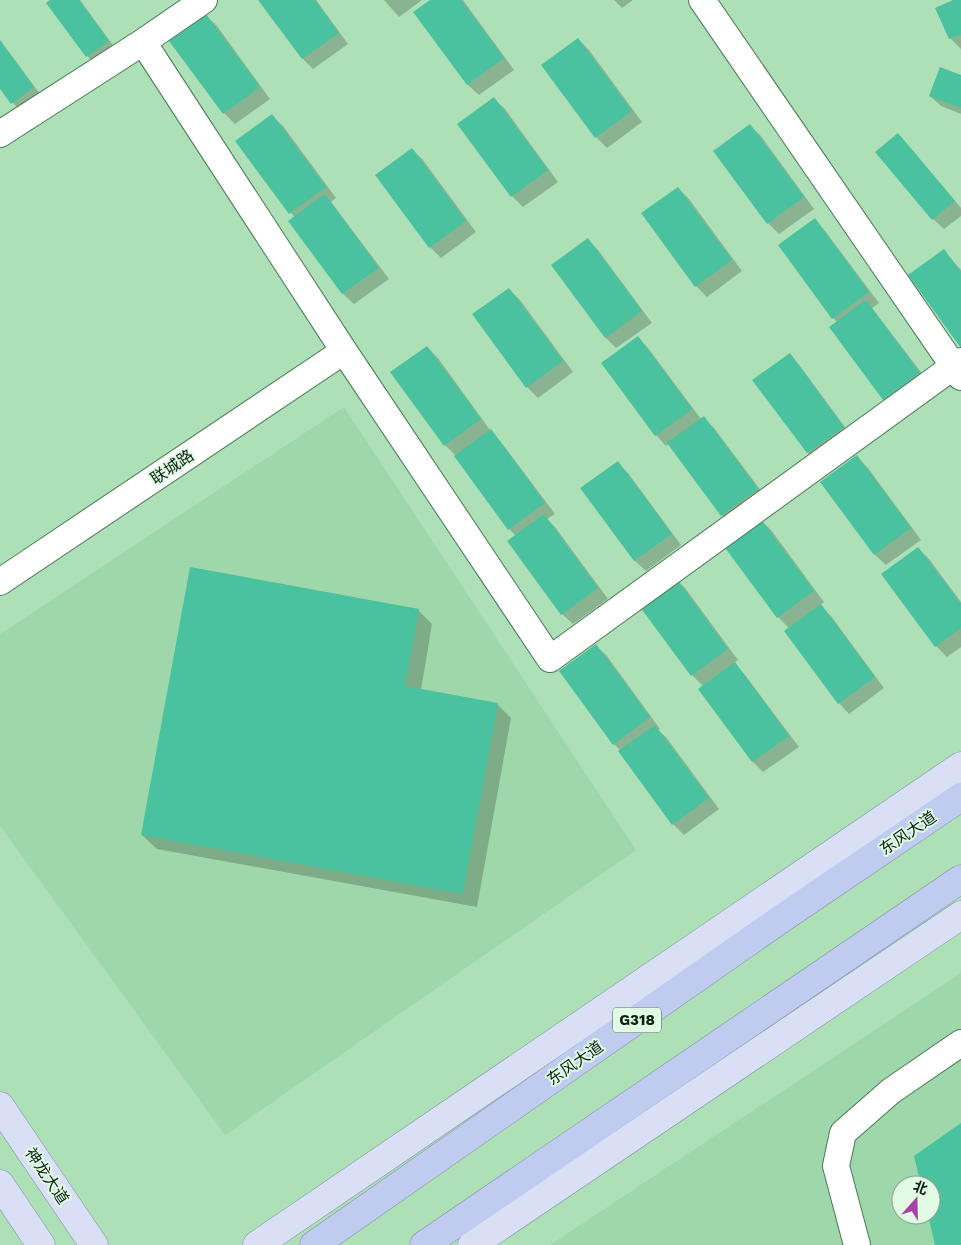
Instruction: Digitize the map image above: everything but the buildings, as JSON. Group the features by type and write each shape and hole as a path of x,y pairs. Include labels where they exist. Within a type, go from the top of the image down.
{"highway":[{"name":"东风大道","path":"314,1245 764,930 961,797"},
{"path":"424,1245 961,879"}],"main road":[{"path":"257,1245 961,766"},
{"path":"472,1245 961,915"},
{"name":"神龙大道","path":"0,1106 94,1245"},
{"path":"0,1184 42,1245"}],"street":[{"path":"0,134 143,42 204,0"},
{"path":"143,42 344,351 550,659 959,368 702,0"},
{"name":"联城路","path":"0,582 344,351"},
{"path":"857,1245 836,1166 844,1133 892,1091 961,1043"}],"shaded area":[{"path":"344,407 636,850 225,1135 0,826 0,634"},
{"path":"961,973 961,1245 550,1245"}]}
